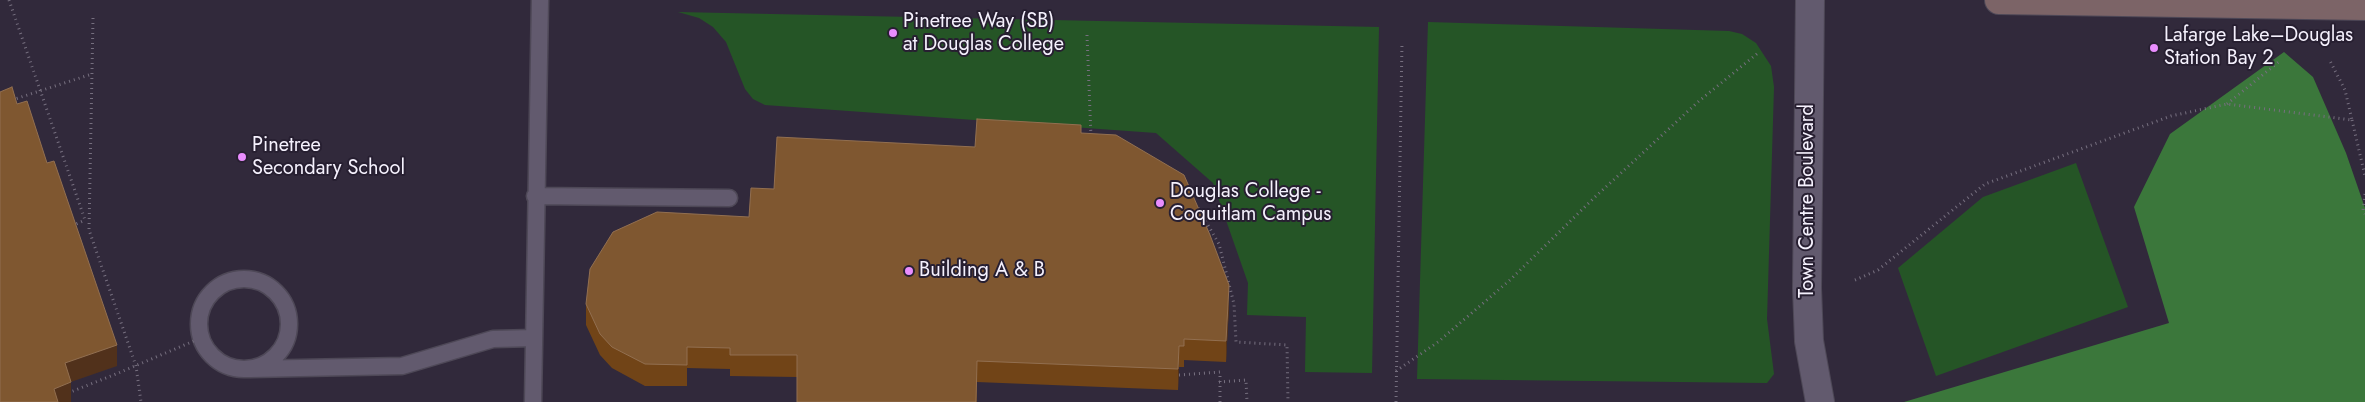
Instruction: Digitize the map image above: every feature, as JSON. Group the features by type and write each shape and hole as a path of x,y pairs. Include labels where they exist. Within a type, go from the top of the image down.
{"main road":[{"path":"1999,0 2365,6"}],"street":[{"name":"Town Centre Boulevard","path":"1810,0 1808,305 1809,341 1820,402"}],"lane":[{"path":"533,402 535,196 540,0"},
{"path":"535,196 729,198"},
{"path":"250,369 265,364 277,355 286,342 289,327 288,313 282,300 272,289 261,282 247,279 233,281 220,286 209,296 202,308 199,322 201,338 209,351 220,362 235,368 250,369 402,366 492,339 534,338"}],"path":[{"path":"9,0 85,220 65,229"},
{"path":"93,18 89,230 136,366 141,402"},
{"path":"1088,35 1091,139"},
{"path":"1396,402 1402,42"},
{"path":"1396,371 1438,342 1510,280 1595,197 1699,101 1758,53"},
{"path":"2329,59 2344,90 2365,176"},
{"path":"2227,104 2281,60"},
{"path":"9,100 92,74"},
{"path":"1855,280 1878,270 1985,184 2171,116 2227,104 2352,120"},
{"path":"2365,194 2363,210 2365,214"},
{"path":"1193,200 1219,244 1234,304 1236,342 1287,345 1288,402"},
{"path":"64,394 201,338"},
{"path":"1179,375 1220,372 1220,402"},
{"path":"1220,382 1246,380 1247,402"}],"green space":[{"path":"678,12 1379,27 1372,373 1305,372 1306,317 1247,315 1248,283 1213,183 1156,133 765,105 753,99 745,89 726,42 713,27 699,18"},
{"path":"1428,22 1729,31 1742,34 1756,43 1771,66 1774,87 1767,319 1774,374 1767,383 1417,379"},
{"path":"2284,52 2313,77 2346,153 2365,208 2365,402 1904,402 2169,323 2134,207 2170,134"},
{"path":"2076,163 2128,307 1936,376 1898,268 1983,197"}],"building":[{"path":"12,87 17,104 27,101 47,163 54,161 117,345 65,363 71,382 54,389 58,402 0,402 0,92"},
{"name":"Building A & B","path":"977,119 1081,125 1081,133 1116,135 1184,175 1229,285 1226,341 1184,339 1184,346 1179,346 1178,369 977,361 976,402 797,402 797,355 730,355 730,348 687,347 687,365 645,364 612,347 600,334 586,304 590,269 613,232 657,212 749,217 751,188 774,189 777,137 975,147"}],"place":[{"name":"Pinetree Way (SB) at Douglas College","path":"893,33"},
{"name":"Lafarge Lake–Douglas Station Bay 2","path":"2154,48"},
{"name":"Pinetree Secondary School","path":"242,157"},
{"name":"Douglas College - Coquitlam Campus","path":"1160,203"},
{"name":"Building A & B","path":"909,271"}]}
